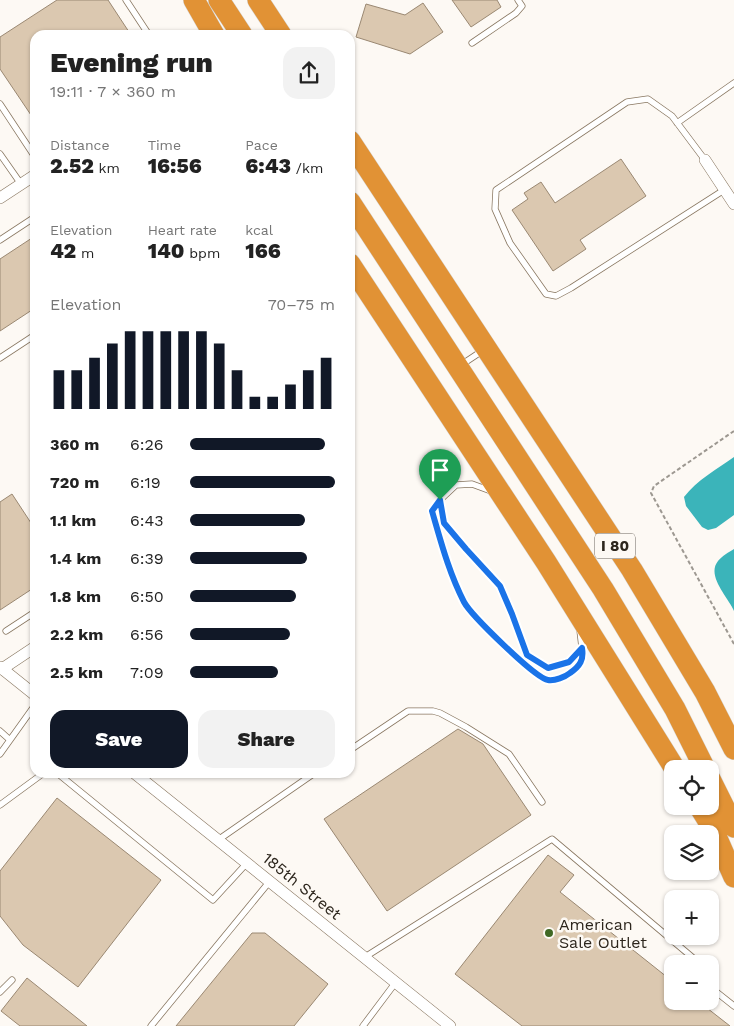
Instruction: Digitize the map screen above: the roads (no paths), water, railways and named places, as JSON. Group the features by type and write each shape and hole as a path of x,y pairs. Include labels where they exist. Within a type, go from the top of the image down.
{"highway":[{"path":"194,0 211,30"},
{"path":"219,0 239,30"},
{"path":"258,0 278,30"},
{"name":"I 80","path":"355,149 632,570 706,692 734,749"},
{"name":"I 80","path":"355,210 602,589 675,709 700,760"},
{"path":"355,272 546,562 669,760"},
{"path":"719,797 734,827"},
{"path":"705,815 712,827 734,877"}],"street":[{"path":"705,160 734,204"},
{"path":"0,198 30,178"},
{"path":"30,650 1,668 30,691"},
{"name":"185th Street","path":"140,778 450,1026"}],"lane":[{"path":"126,0 146,30"},
{"path":"472,43 516,13 522,6 518,0"},
{"path":"677,123 734,83"},
{"path":"705,160 672,116 648,99 627,102 496,190 495,209 510,242 541,287 546,294 556,296 724,190"},
{"path":"0,104 30,149"},
{"path":"0,154 21,184"},
{"path":"0,240 30,220"},
{"path":"0,358 30,339"},
{"path":"458,368 486,348"},
{"path":"502,494 472,484 456,486 440,500 432,511 450,571 465,604 516,656 537,674 548,680 564,677 577,668 583,657 577,611"},
{"path":"440,500 444,523 500,586 527,655 548,668 569,662 582,648"},
{"path":"6,631 30,615"},
{"path":"355,747 408,711 433,711 440,713 509,754 542,802"},
{"path":"0,754 30,713"},
{"path":"0,731 10,740"},
{"path":"0,805 37,778"},
{"path":"63,778 213,900 247,863"},
{"path":"218,840 307,778"},
{"path":"365,957 552,839 691,955"},
{"path":"151,1026 270,881"},
{"path":"0,992 12,980"},
{"path":"363,1026 396,982"},
{"path":"719,994 734,1006"}],"water":[{"path":"734,457 734,515 716,528 708,530 702,527 686,506 684,497 701,480"},
{"path":"734,549 734,611 716,580 715,567 718,561"}],"place":[{"name":"American Sale Outlet","path":"549,933"}]}
